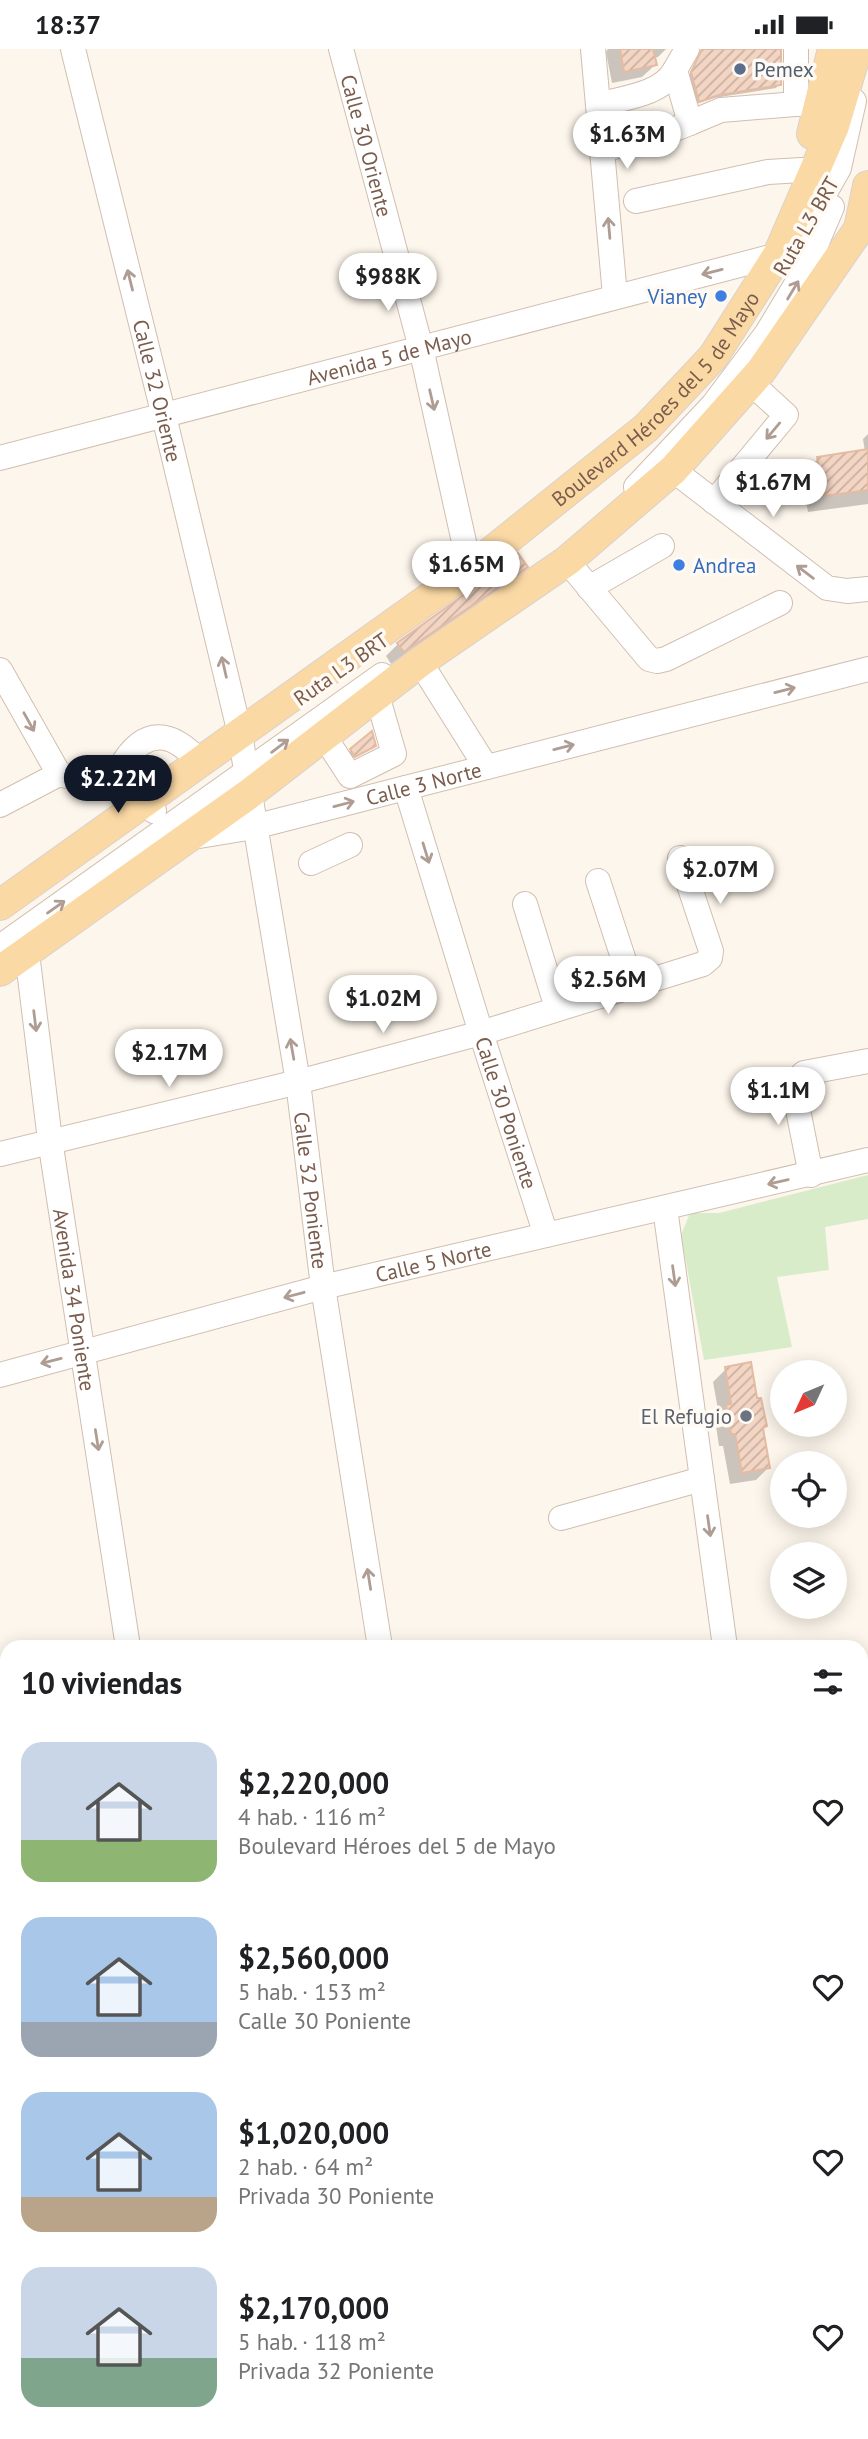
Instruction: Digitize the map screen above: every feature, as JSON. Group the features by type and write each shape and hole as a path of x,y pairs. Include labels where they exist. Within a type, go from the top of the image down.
{"main road":[{"path":"778,255 802,170 808,103 833,49"},
{"name":"Boulevard Héroes del 5 de Mayo","path":"0,905 146,804 201,761 240,737 470,569 646,428 713,357 778,255 834,126 857,49"},
{"path":"0,971 13,950 247,783 324,736 419,662 567,561 673,470 751,383 865,221 868,186"}],"street":[{"name":"Calle 32 Oriente","path":"73,49 240,737"},
{"name":"Calle 30 Oriente","path":"341,49 421,348 470,569"},
{"path":"593,49 615,296"},
{"path":"602,150 657,136 721,110 808,103 796,49"},
{"name":"Ruta L3 BRT","path":"0,914 240,737 511,551 643,446 706,380 764,299 839,168 866,49"},
{"path":"598,105 658,88 670,80 681,60"},
{"path":"681,60 690,123"},
{"name":"Ruta L3 BRT","path":"247,783 539,565 633,490 713,405 767,333 806,268 845,178 868,90"},
{"path":"636,201 768,172 802,170"},
{"name":"Avenida 5 de Mayo","path":"0,458 778,255"},
{"path":"714,502 786,415 751,383"},
{"path":"673,470 827,588 847,591 868,589"},
{"path":"589,588 662,547"},
{"path":"567,561 649,659 656,661 666,659 780,603"},
{"path":"419,662 486,767"},
{"name":"Calle 3 Norte","path":"177,832 254,827 868,669"},
{"path":"0,670 59,774"},
{"path":"324,736 349,776 394,754 377,695"},
{"path":"111,787 129,754 154,736 172,740 201,761"},
{"name":"Calle 32 Poniente","path":"240,737 298,1082 323,1287 379,1640"},
{"path":"0,805 59,774 111,787 146,804 177,832"},
{"name":"Calle 30 Poniente","path":"406,788 546,1235"},
{"path":"311,863 350,845"},
{"path":"0,1154 298,1082 481,1033 703,964 710,958 711,951 680,858"},
{"path":"598,881 632,985"},
{"path":"526,904 557,1009"},
{"name":"Avenida 34 Poniente","path":"13,950 50,1140 127,1640"},
{"path":"811,1175 794,1090 797,1080 804,1073 868,1061"},
{"name":"Calle 5 Norte","path":"0,1374 323,1287 868,1160"},
{"path":"665,1209 724,1640"},
{"path":"561,1518 702,1479"}],"green space":[{"path":"868,1175 868,1219 825,1227 829,1270 777,1277 792,1347 704,1360 681,1235 690,1213 719,1213"}],"building":[{"path":"620,49 653,49 657,65 624,72"},
{"name":"Pemex","path":"702,49 781,49 781,85 719,95 699,102 691,72"},
{"path":"868,449 868,490 824,496 817,457"},
{"path":"518,553 528,567 404,652 397,643"},
{"path":"372,731 376,746 355,757 350,749"},
{"name":"El Refugio","path":"751,1362 757,1398 761,1398 767,1426 763,1428 770,1468 742,1473 735,1434 731,1434 726,1405 731,1404 725,1367"}],"place":[{"name":"Pemex","path":"740,69"},
{"name":"Vianey","path":"721,296"},
{"name":"Andrea","path":"679,565"},
{"name":"El Refugio","path":"746,1416"}]}
